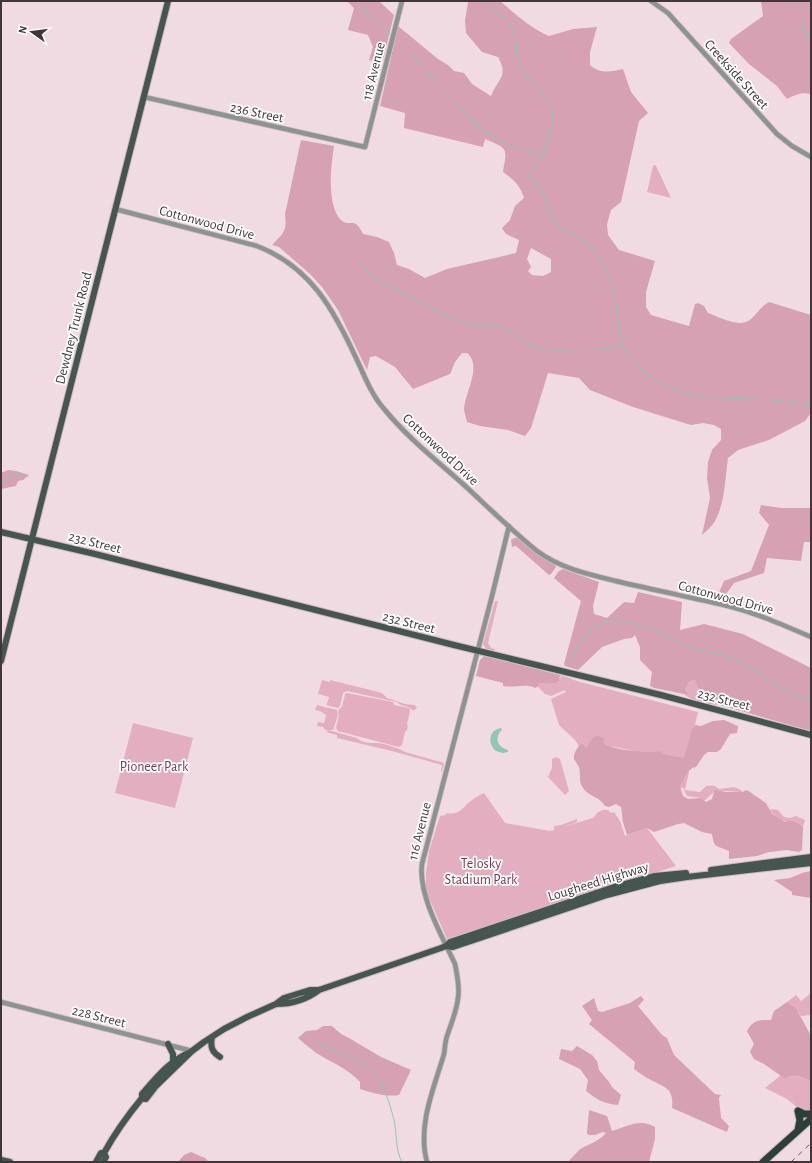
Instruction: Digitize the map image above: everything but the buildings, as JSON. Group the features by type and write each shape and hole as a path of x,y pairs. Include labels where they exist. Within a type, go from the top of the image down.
{"highway":[{"path":"797,1131 800,1125 798,1111 804,1114 811,1114"},
{"path":"763,1162 811,1119"}],"main road":[{"name":"Dewdney Trunk Road","path":"1,662 168,1"},
{"name":"232 Street","path":"1,532 111,558 477,651 662,695 811,736"},
{"name":"Lougheed Highway","path":"142,1098 146,1098 156,1086 192,1052 212,1037 247,1017 276,1004 284,998 310,990 319,990 446,946 450,942 590,894 648,878 811,857"},
{"name":"Lougheed Highway","path":"446,946 453,947 607,895 660,881 811,863"},
{"path":"212,1037 211,1049 214,1054 220,1057"},
{"path":"168,1044 174,1054 173,1062"},
{"name":"Lougheed Highway","path":"96,1162 101,1153 104,1153 122,1124 142,1098 142,1094 173,1062 182,1055 192,1052"},
{"name":"Lougheed Highway","path":"103,1162 106,1157 104,1153"},
{"path":"1,1160 10,1162"}],"street":[{"name":"118 Avenue","path":"365,147 402,1"},
{"name":"Creekside Street","path":"651,1 668,13 777,134 792,146 811,157"},
{"name":"236 Street","path":"144,97 365,147"},
{"name":"Cottonwood Drive","path":"115,209 257,246 275,254 300,271 315,286 334,314 368,383 385,410 406,433 509,526 538,551 559,564 606,579 726,605 780,623 811,637"},
{"name":"116 Avenue","path":"427,1162 425,1138 427,1114 444,1052 446,1038 458,999 455,964 424,895 422,864 509,526"},
{"name":"228 Street","path":"1,1002 168,1044 192,1052"}],"green space":[{"path":"655,165 671,198 647,192 653,166"},
{"path":"495,601 498,601 488,643 491,648 495,649 494,651 486,649 483,644"},
{"path":"560,675 580,682 698,712 686,762 610,746 604,743 604,738 597,735 586,748 582,743 579,746 575,740 559,725 551,699 566,692 565,690 551,696 545,694 537,686 540,683 555,683 561,677"},
{"path":"322,680 330,682 330,680 382,693 387,698 417,707 415,710 412,710 409,707 400,705 397,702 347,691 343,693 340,706 338,708 326,705 329,697 318,694"},
{"path":"695,680 704,693 720,705 701,702 683,694 689,695 685,689 689,682"},
{"path":"347,693 393,702 394,705 409,708 408,726 402,745 399,747 338,731 336,728 339,715 338,713 339,709 342,707 345,694"},
{"path":"317,705 337,710 338,715 333,730 325,730 323,727 317,726 318,722 324,723 326,715 315,710"},
{"name":"Pioneer Park","path":"133,723 193,738 175,808 115,793"},
{"path":"328,730 357,738 361,741 386,745 444,763 442,772 442,765 337,738 337,735 326,732"},
{"path":"556,757 560,759 569,791 565,795 548,777 552,768 552,759"},
{"path":"688,771 685,790 700,792 706,786 711,785 719,789 734,787 742,792 714,791 704,801 701,798 687,796 683,787 681,789 680,787"},
{"name":"Telosky Stadium Park","path":"484,793 505,823 550,831 554,830 554,826 577,819 577,822 563,827 593,818 598,812 603,810 608,810 611,813 614,812 620,821 625,836 647,828 676,866 447,939 426,891 426,873 429,851 440,816 447,813 451,814 458,812 476,797"},
{"path":"770,810 778,810 784,817 790,818 796,816 805,820 803,827 795,822 786,822 779,818"},
{"path":"811,993 811,1015 801,1016 796,1008 787,1002 796,995 801,1001"},
{"path":"794,1075 811,1081 811,1110 804,1111 787,1099 765,1088 780,1076"}],"shaded area":[{"path":"347,1 379,1 394,15 383,60 380,62 369,60 373,47 368,35 348,30 354,8"},
{"path":"467,1 500,1 517,16 549,36 573,29 597,27 590,52 590,65 605,72 623,69 631,92 648,113 639,121 621,202 611,210 607,224 608,235 619,250 655,261 646,292 646,307 651,315 689,326 695,304 698,303 704,306 708,313 736,323 741,323 751,319 763,306 769,302 811,315 811,413 805,421 769,440 738,450 728,458 724,492 720,509 713,524 702,535 710,498 707,478 708,462 712,450 721,440 721,429 714,425 703,423 691,425 633,407 590,390 579,378 548,373 531,428 525,436 508,430 480,426 467,422 464,410 472,380 473,365 467,353 462,353 455,362 450,374 413,389 395,367 376,356 370,357 367,370 338,310 322,287 310,274 279,247 272,245 282,234 285,228 285,214 301,140 334,146 331,185 337,215 345,223 357,225 363,234 377,237 389,242 397,265 409,269 425,278 447,269 516,253 519,240 506,234 502,228 510,220 515,206 524,198 516,183 503,172 505,158 504,150 498,145 485,139 483,147 404,128 405,113 380,106 398,26 438,59 454,71 464,73 472,84 491,96 501,77 503,69 498,57 482,52 466,33 465,20 468,3","holes":["531,248 551,259 551,272 543,276 532,275 528,271 531,267 527,259"]},
{"path":"761,1 811,1 811,94 807,93 795,95 787,99 777,86 749,64 729,43 731,39 763,16"},
{"path":"8,470 29,475 23,480 18,481 16,486 1,489 1,473"},
{"path":"761,505 782,508 811,508 811,542 804,542 801,561 767,558 764,573 734,583 721,601 716,599 724,581 751,571 769,525 759,513"},
{"path":"518,538 555,565 556,567 551,574 549,575 516,546 512,547 511,540"},
{"path":"563,569 599,582 593,606 594,614 607,618 624,602 634,603 638,592 682,602 680,630 704,624 743,634 811,668 811,731 720,705 698,687 695,680 689,682 685,689 689,695 650,686 652,672 640,660 640,647 635,635 632,638 624,639 602,647 578,670 565,666 564,664 581,601 554,578 559,571"},
{"path":"484,656 560,675 559,681 555,683 540,683 536,688 528,686 503,686 503,683 476,676 480,660"},
{"path":"724,720 738,726 737,733 730,734 721,749 717,752 708,752 704,755 696,767 690,769 680,787 683,796 688,799 701,798 706,802 712,799 714,791 716,790 726,792 742,792 747,790 766,803 772,814 785,822 795,822 803,827 802,850 799,852 787,850 769,852 757,856 729,859 729,851 715,844 712,834 702,832 684,823 654,832 647,828 627,835 621,807 616,804 609,807 605,806 600,800 585,791 581,785 579,767 574,759 574,755 577,748 582,743 586,748 592,739 597,735 604,738 604,743 608,746 643,752 660,751 662,754 684,758 692,730 695,725 701,726 713,721"},
{"path":"501,728 502,730 497,739 501,747 508,750 508,752 503,753 496,751 490,741 494,731"},
{"path":"811,871 811,898 792,895 792,892 774,880 790,878"},
{"path":"641,996 644,1000 638,1006 662,1035 667,1038 674,1055 715,1094 721,1095 719,1098 721,1118 729,1126 727,1132 672,1108 671,1093 666,1088 645,1077 634,1069 635,1062 589,1024 592,1020 582,1006 594,998 598,1011 602,1012 630,1003"},
{"path":"787,1002 796,1008 811,1036 811,1081 795,1076 788,1076 785,1078 754,1059 750,1052 754,1044 747,1031 749,1027 757,1021 771,1020 774,1011"},
{"path":"323,1026 332,1026 341,1034 381,1057 411,1070 399,1095 384,1095 360,1089 360,1082 352,1074 316,1053 298,1038 306,1031 317,1030"},
{"path":"577,1046 592,1055 597,1061 599,1070 612,1087 621,1095 618,1105 600,1101 586,1091 588,1080 580,1069 559,1059 561,1049 572,1051"},
{"path":"589,1110 607,1116 612,1131 639,1123 650,1124 655,1127 655,1139 649,1162 568,1162 580,1149 598,1140 606,1133 603,1132 595,1135 588,1135"},
{"path":"191,1152 205,1158 209,1162 178,1162 184,1155"}],"waterway":[{"path":"354,1 390,34"},
{"path":"488,1 515,32 517,54 524,74 539,88 551,104 553,115 544,154 529,174 543,193 553,219 559,227 588,243 601,259 615,296 619,330 623,345 631,358 645,373 664,385 688,394 702,397 774,400 811,405"},
{"path":"801,1 802,29 811,43"},
{"path":"396,39 480,128 495,138 510,145 544,154"},
{"path":"361,263 370,275 446,316 471,325 494,325 506,329 524,342 535,347 548,350 606,349 622,345"},
{"path":"1,483 13,475 28,476"},
{"path":"572,660 582,639 600,624 616,621 637,624 657,631 694,648 734,659 783,689 811,701"},
{"path":"314,1041 330,1050 361,1062 374,1073 379,1080 390,1104 395,1125 398,1152 402,1162"}],"railway":[{"path":"791,1162 811,1143"}]}
